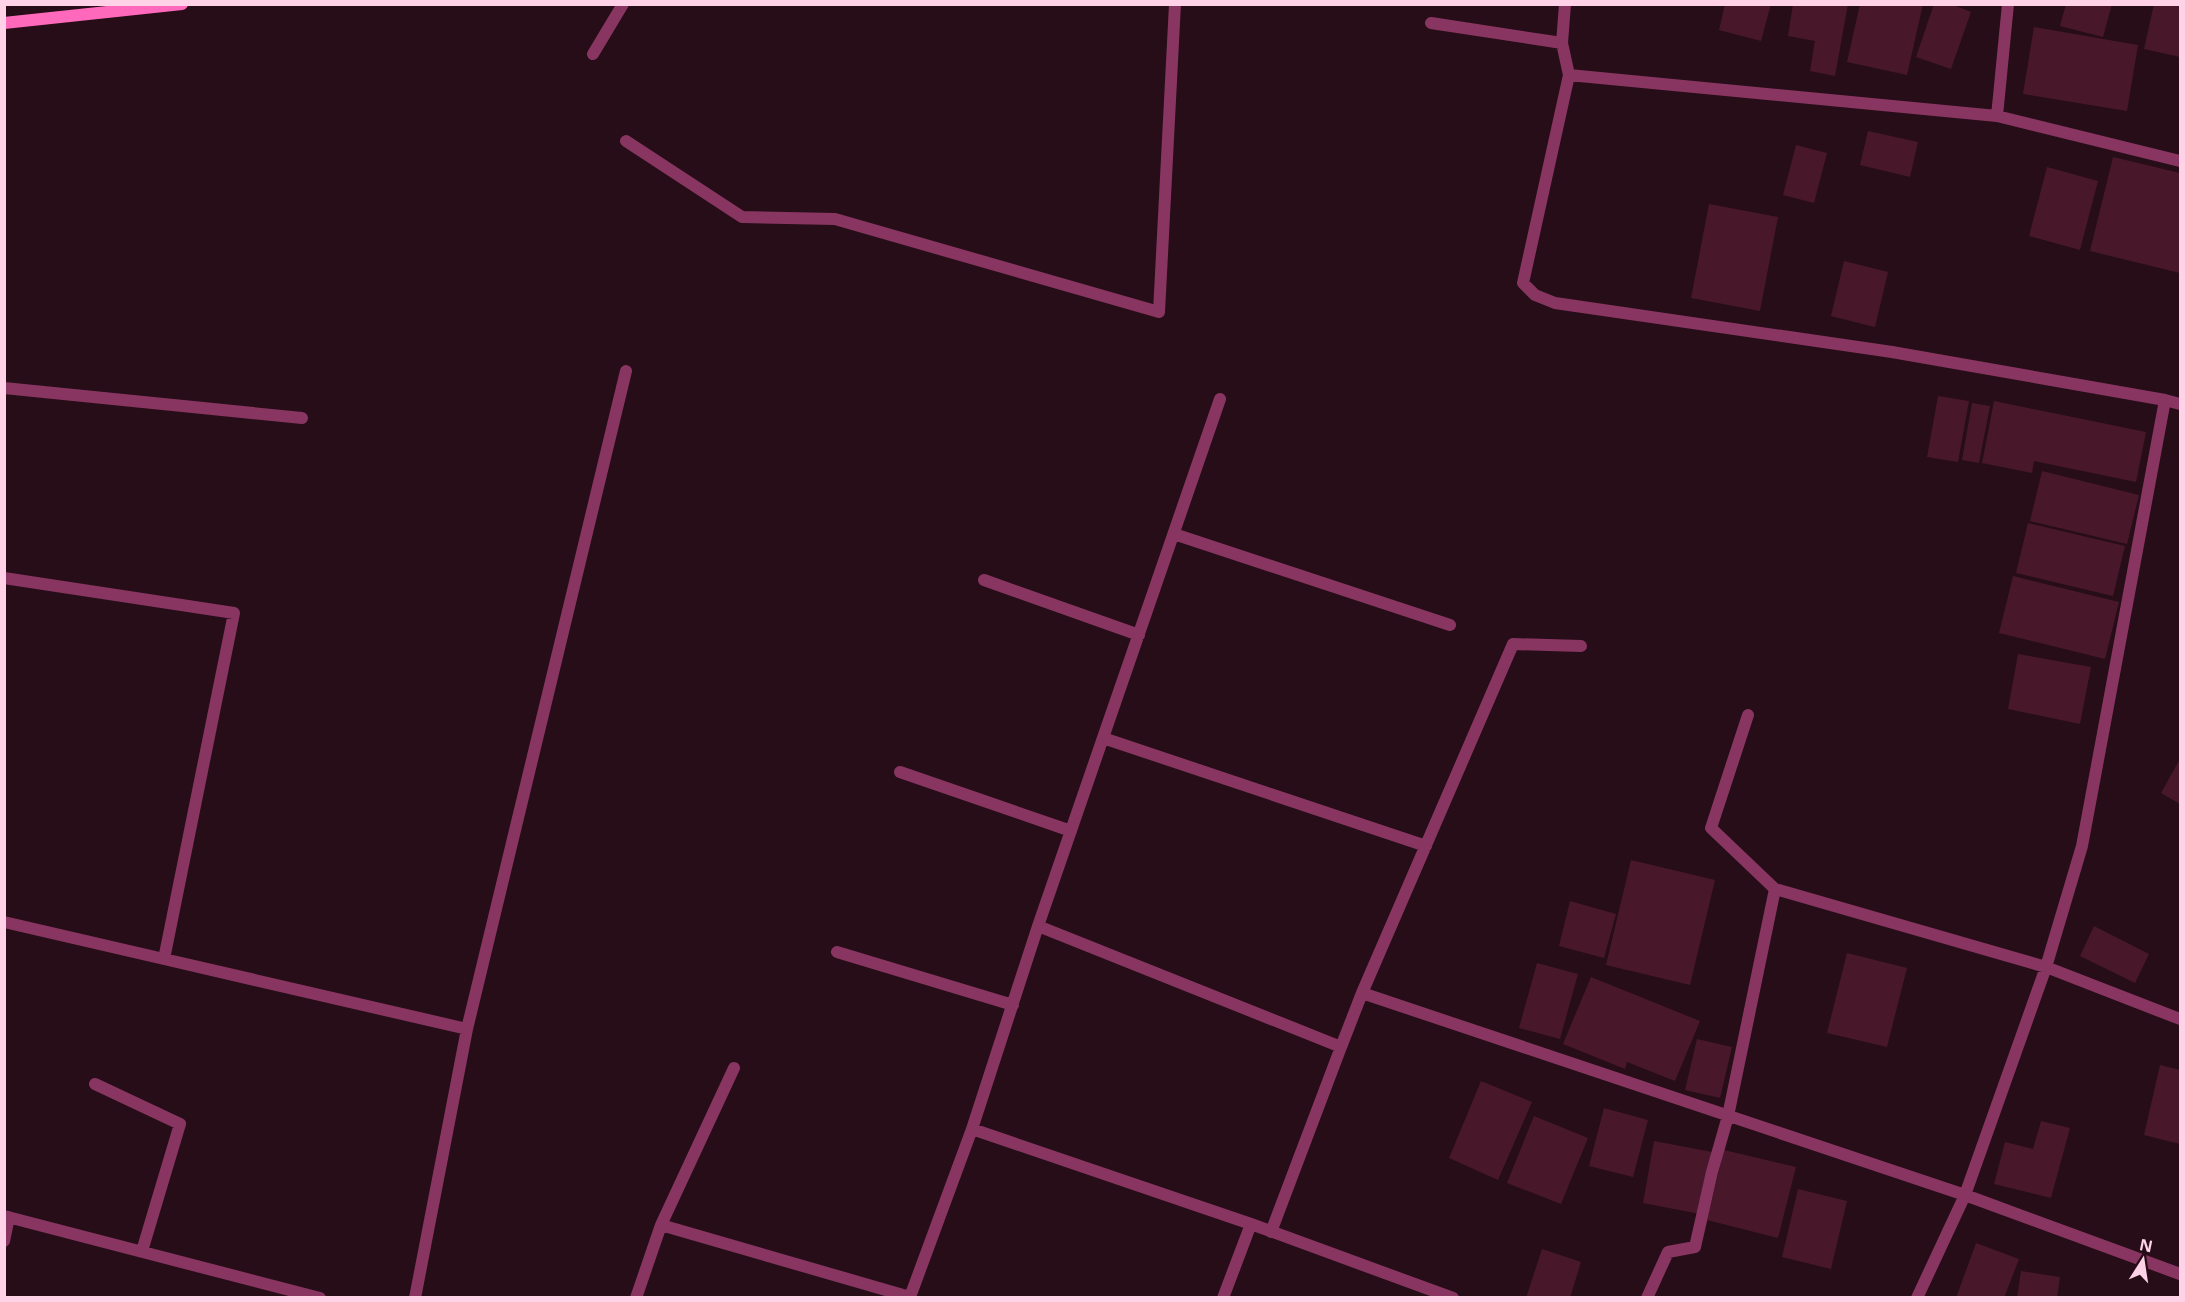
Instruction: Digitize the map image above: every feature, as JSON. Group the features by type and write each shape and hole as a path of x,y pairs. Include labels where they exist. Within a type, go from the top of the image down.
{"street":[{"path":"4,23 182,4"},
{"path":"593,54 623,4"},
{"path":"626,141 742,217 836,219 1159,312 1175,4"},
{"path":"1565,4 1562,43 1569,75 1523,283 1535,295 1555,303 1892,352 2181,404"},
{"path":"1997,116 2008,4"},
{"path":"1431,23 1562,43"},
{"path":"1569,75 1997,116 2181,161"},
{"path":"415,1298 467,1029 626,371"},
{"path":"4,388 302,418"},
{"path":"661,1225 911,1297 972,1129 1038,926 1220,399"},
{"path":"1917,1298 1965,1195 2046,968 2082,846 2165,400"},
{"path":"1174,534 1450,625"},
{"path":"4,578 234,613 164,959"},
{"path":"984,580 1139,634"},
{"path":"1271,1232 1362,993 1514,644 1581,646"},
{"path":"1748,715 1711,828 1775,889 2046,968 2181,1019"},
{"path":"1103,738 1426,846"},
{"path":"900,772 1071,831"},
{"path":"1647,1298 1668,1252 1695,1246 1728,1116 1775,889"},
{"path":"4,922 467,1029"},
{"path":"1038,926 1341,1047"},
{"path":"837,952 1013,1005"},
{"path":"1362,993 1965,1195 2181,1274"},
{"path":"636,1298 661,1225 734,1068"},
{"path":"95,1084 180,1124 142,1251"},
{"path":"972,1129 1251,1224 1425,1293 1453,1298"},
{"path":"4,1241 7,1216 320,1298"},
{"path":"1223,1298 1251,1224"}],"building":[{"path":"1725,4 1771,4 1761,41 1719,30"},
{"path":"1793,4 1848,4 1835,76 1810,71 1815,41 1788,36"},
{"path":"1860,4 1923,4 1907,75 1847,62"},
{"path":"1934,4 1951,4 1971,12 1951,69 1916,57"},
{"path":"2066,4 2112,4 2103,37 2060,26"},
{"path":"2154,4 2180,4 2180,57 2144,49"},
{"path":"2034,27 2138,45 2127,111 2023,94"},
{"path":"1868,131 1918,142 1910,177 1860,165"},
{"path":"1796,145 1827,153 1814,203 1783,195"},
{"path":"2113,157 2180,173 2180,273 2090,251"},
{"path":"2047,167 2098,181 2080,250 2029,236"},
{"path":"1709,204 1778,217 1760,311 1691,298"},
{"path":"1844,261 1888,272 1875,327 1831,316"},
{"path":"1938,396 1969,401 1958,462 1927,457"},
{"path":"1994,401 2146,432 2136,482 2034,461 2032,473 1982,463"},
{"path":"1972,403 1990,406 1979,463 1962,460"},
{"path":"2042,471 2139,495 2127,544 2030,521"},
{"path":"2028,523 2125,546 2113,596 2016,573"},
{"path":"2013,576 2119,602 2105,659 1999,633"},
{"path":"2018,654 2091,667 2080,724 2008,709"},
{"path":"2180,759 2180,804 2161,793"},
{"path":"1631,860 1715,880 1690,985 1606,965"},
{"path":"1570,901 1616,914 1604,958 1559,946"},
{"path":"2094,926 2149,954 2135,983 2080,956"},
{"path":"1847,953 1907,968 1887,1047 1827,1033"},
{"path":"1537,963 1578,974 1560,1039 1519,1028"},
{"path":"1591,977 1700,1021 1675,1081 1627,1062 1625,1069 1563,1044"},
{"path":"1697,1039 1732,1047 1720,1098 1685,1090"},
{"path":"2160,1065 2180,1070 2180,1144 2144,1135"},
{"path":"1481,1081 1532,1102 1498,1180 1449,1158"},
{"path":"1604,1108 1648,1120 1633,1177 1589,1166"},
{"path":"1534,1116 1588,1138 1561,1204 1507,1183"},
{"path":"2041,1121 2070,1128 2051,1198 1994,1184 2005,1142 2033,1149"},
{"path":"1654,1141 1712,1152 1700,1214 1643,1203"},
{"path":"1724,1150 1796,1167 1778,1238 1707,1220"},
{"path":"1798,1189 1847,1201 1831,1269 1782,1257"},
{"path":"1976,1243 2019,1259 2004,1298 1956,1298"},
{"path":"1542,1249 1581,1262 1570,1298 1526,1298"},
{"path":"2021,1271 2060,1277 2057,1298 2017,1298"}]}
